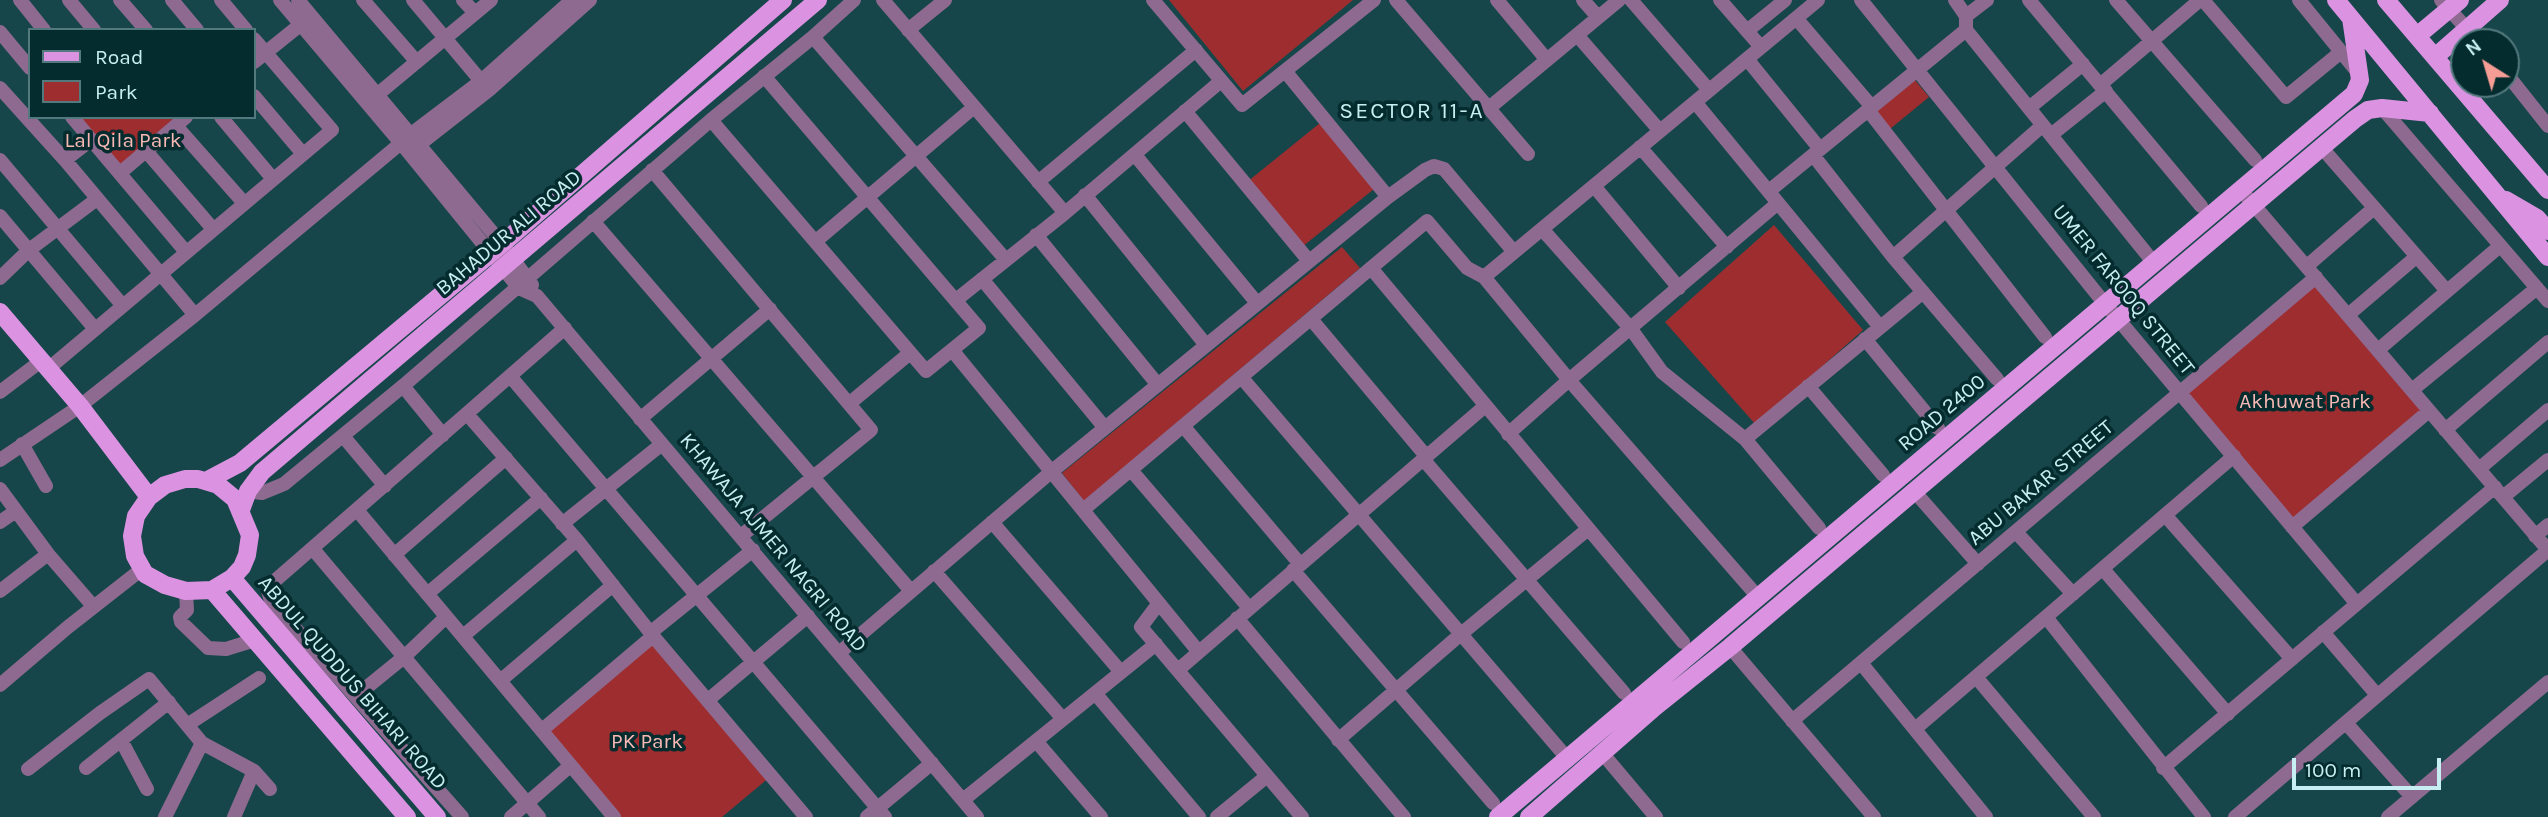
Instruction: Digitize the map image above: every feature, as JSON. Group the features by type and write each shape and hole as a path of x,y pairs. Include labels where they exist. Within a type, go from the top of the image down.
{"main road":[{"name":"BAHADUR ALI ROAD","path":"241,510 248,491 262,472 818,0"},
{"path":"2336,0 2548,257"},
{"path":"2386,0 2548,190"},
{"path":"2467,28 2500,0"},
{"name":"BAHADUR ALI ROAD","path":"206,481 240,463 496,248 772,3"},
{"path":"2417,37 2450,3"},
{"path":"2350,18 2360,75"},
{"path":"2435,57 2450,43"},
{"name":"ROAD 2400","path":"1529,817 1603,754 1649,701 1758,597 2354,94 2360,75"},
{"path":"2382,108 2430,113"},
{"name":"ROAD 2400","path":"1495,810 1649,701 1730,648 2322,148 2368,110 2382,108"},
{"path":"2498,196 2537,218 2548,231"},
{"path":"0,312 80,406 149,496"},
{"path":"185,479 218,485 235,499 250,535 242,567 232,578 212,590 186,591 165,585 145,573 135,556 132,536 136,516 149,496 165,485 185,479"},
{"name":"ABDUL QUDDUS BIHARI ROAD","path":"232,578 437,817"},
{"path":"212,590 407,817"}],"street":[{"path":"20,0 42,28"},
{"path":"69,0 92,28"},
{"path":"120,0 144,28"},
{"path":"172,0 195,28"},
{"path":"221,0 244,28"},
{"name":"KHAWAJA AJMER NAGRI ROAD","path":"279,0 411,140"},
{"name":"KHAWAJA AJMER NAGRI ROAD","path":"298,0 378,94 524,283 565,328 977,817"},
{"path":"363,0 417,62"},
{"path":"413,0 481,81"},
{"path":"463,0 475,13"},
{"path":"378,94 491,0"},
{"path":"0,460 80,406 195,315 411,140 572,0"},
{"path":"411,140 489,90 590,0"},
{"path":"248,491 262,493 284,484 403,386 652,170 854,0"},
{"path":"883,0 1065,213"},
{"path":"908,30 945,0"},
{"path":"1153,0 1242,105 1374,0"},
{"path":"1396,0 1528,154"},
{"path":"1496,0 1547,60"},
{"path":"1583,0 1598,18"},
{"path":"1489,108 1619,0"},
{"path":"1631,0 1709,90"},
{"path":"1720,0 1761,47"},
{"path":"1747,31 1785,0"},
{"path":"1484,277 1818,0"},
{"name":"UMER FAROOQ STREET","path":"1861,0 2106,304 2357,604"},
{"path":"1955,0 1966,23 2029,108 2154,263"},
{"path":"1769,191 1918,71 1987,0"},
{"path":"2029,0 2202,206"},
{"path":"2116,0 2255,160"},
{"path":"1893,257 1995,167 2103,88 2152,41 2201,0 2286,97 2341,52"},
{"path":"2299,0 2360,75"},
{"path":"2450,3 2465,28"},
{"path":"1796,18 1870,109 2045,337"},
{"path":"256,60 300,25"},
{"path":"0,32 28,66"},
{"path":"1577,35 1660,131"},
{"path":"813,37 1006,260"},
{"path":"0,392 45,365 95,329 332,130 256,41"},
{"path":"1038,182 1196,50"},
{"path":"1747,59 1893,257 1997,379"},
{"path":"2029,108 2083,64"},
{"path":"1285,71 1388,197"},
{"path":"711,120 926,371 979,328 764,76"},
{"path":"956,300 1135,155 1221,80"},
{"path":"0,88 65,160 195,315"},
{"path":"2520,91 2548,127"},
{"path":"256,98 303,154"},
{"path":"1695,102 1880,327"},
{"path":"816,241 974,107"},
{"path":"2382,108 2548,301"},
{"path":"1185,111 1309,261"},
{"path":"74,119 186,252"},
{"path":"222,119 273,179"},
{"path":"120,173 181,121 244,203"},
{"path":"65,160 91,140"},
{"path":"1640,147 1727,247"},
{"path":"2322,148 2446,291"},
{"path":"146,151 214,229"},
{"path":"1135,155 1257,303"},
{"path":"0,160 122,306"},
{"path":"839,653 1051,471 1388,197 1425,170 1434,166 1444,169 1514,252"},
{"path":"652,170 871,430 741,536"},
{"path":"1594,186 1679,289"},
{"path":"2235,817 2548,550 2241,190"},
{"path":"1085,195 1206,345"},
{"path":"0,278 29,250 97,199"},
{"path":"1508,434 1779,203"},
{"name":"ABU BAKAR STREET","path":"1792,721 2180,393 2312,272 2374,208"},
{"path":"0,216 95,329"},
{"path":"593,221 911,591"},
{"path":"1083,510 1427,221 1467,268 1484,277 1569,380 1758,597"},
{"path":"1542,229 1631,329 1662,372 1745,439 1819,528"},
{"path":"1036,235 1158,384"},
{"path":"2378,350 2500,246"},
{"path":"2348,315 2416,257"},
{"path":"1371,268 1484,407 1683,642"},
{"path":"982,279 1105,428"},
{"path":"2412,390 2537,288"},
{"path":"1745,439 1923,292"},
{"path":"640,419 770,309"},
{"path":"1311,319 1624,693"},
{"path":"462,817 269,597 270,585 565,328"},
{"path":"1865,339 1938,428"},
{"path":"2445,430 2548,342"},
{"path":"952,350 1198,651"},
{"path":"850,403 910,353"},
{"path":"510,376 698,594 877,814 932,763"},
{"path":"1242,377 1567,758"},
{"path":"403,386 443,435"},
{"path":"1808,386 1882,475"},
{"path":"1178,670 1484,407"},
{"path":"2479,469 2548,410"},
{"path":"2292,527 2430,411"},
{"path":"467,414 541,498 806,817"},
{"path":"1184,427 1495,810"},
{"path":"343,436 385,486"},
{"path":"22,444 46,486"},
{"path":"562,524 662,444"},
{"path":"1915,729 2234,456"},
{"path":"394,555 506,458"},
{"path":"2163,768 2357,604 2499,492 2548,460"},
{"path":"1131,470 1249,608"},
{"path":"0,489 48,554 93,606"},
{"path":"1914,491 1978,564"},
{"path":"427,594 541,498"},
{"path":"357,510 614,817"},
{"path":"0,522 16,511"},
{"path":"2165,515 2292,659"},
{"path":"992,522 1121,672"},
{"path":"2535,536 2548,525"},
{"path":"1338,740 1588,529"},
{"path":"2016,532 2073,594"},
{"path":"463,636 576,540"},
{"path":"313,549 539,817"},
{"path":"542,730 698,594 753,550"},
{"path":"0,591 48,554"},
{"path":"0,685 93,606 142,569"},
{"path":"2103,569 2228,714"},
{"path":"934,571 1063,719"},
{"path":"500,681 613,586"},
{"path":"186,591 187,610 180,617 181,622 208,648 226,649 255,640"},
{"path":"1159,603 1141,627 1302,817"},
{"path":"708,700 808,616"},
{"path":"356,696 404,657 446,617"},
{"path":"2046,617 2204,817"},
{"path":"1237,618 1404,817"},
{"path":"2323,632 2377,695"},
{"path":"963,800 1156,644"},
{"path":"1730,648 1874,817"},
{"path":"1861,663 1986,817"},
{"path":"1976,677 2094,817"},
{"path":"187,724 259,678"},
{"path":"28,769 147,679 152,680 202,743 254,771 270,789"},
{"path":"2388,817 2548,682"},
{"path":"1095,693 1199,817"},
{"path":"86,768 169,702"},
{"path":"2346,723 2412,797"},
{"path":"121,740 147,789"},
{"path":"1036,741 1101,817"},
{"path":"165,817 202,743"},
{"path":"1603,754 1656,817"},
{"path":"511,817 570,766"},
{"path":"234,817 254,771"},
{"path":"1217,817 1267,776"}],"green space":[{"path":"1169,0 1353,0 1243,91"},
{"path":"1914,79 1929,97 1890,129 1875,111"},
{"name":"Lal Qila Park","path":"74,119 184,119 120,173"},
{"path":"1320,123 1374,189 1302,247 1247,182"},
{"path":"1774,225 1863,330 1756,425 1665,322"},
{"path":"1342,247 1360,268 1084,501 1062,473"},
{"name":"Akhuwat Park","path":"2316,277 2429,411 2292,527 2180,393"},
{"name":"PK Park","path":"650,633 771,776 722,817 615,817 542,730"}],"district":[{"name":"SECTOR 11-A","path":"1412,111"}]}
